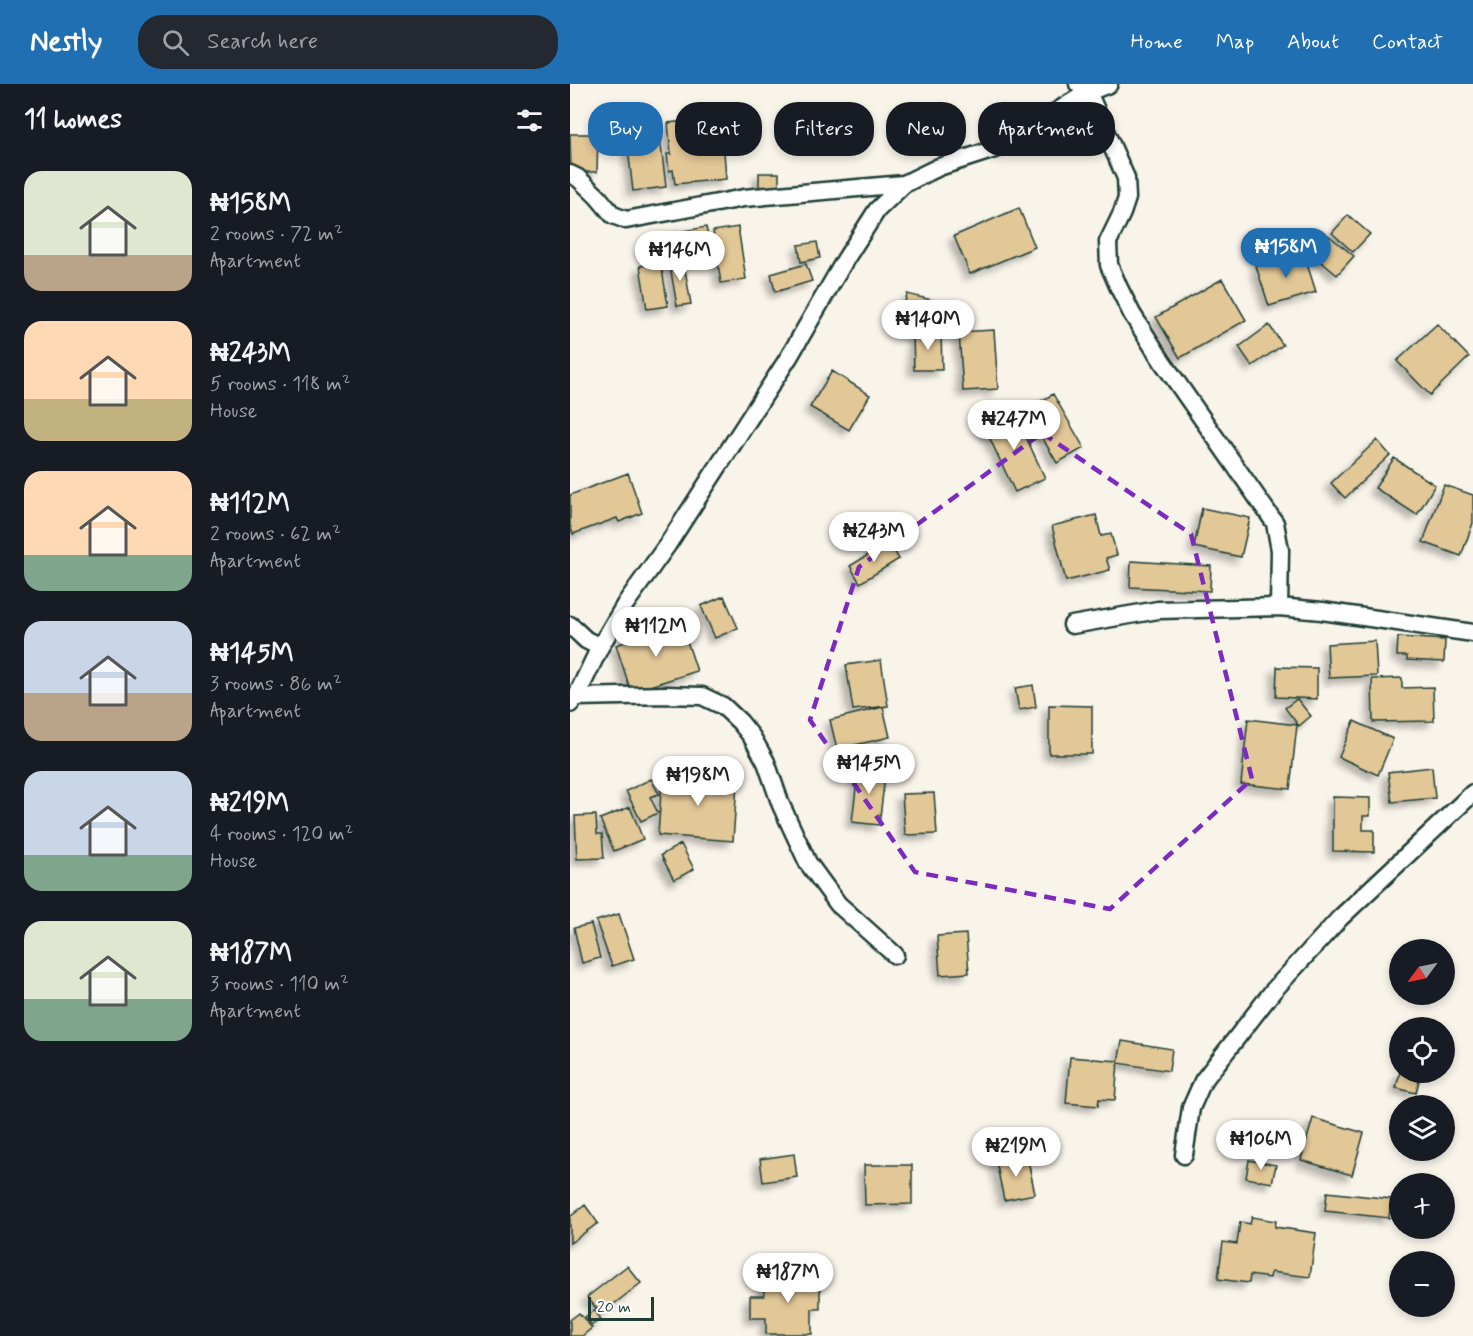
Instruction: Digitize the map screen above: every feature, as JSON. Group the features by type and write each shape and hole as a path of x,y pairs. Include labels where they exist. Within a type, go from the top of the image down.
{"street":[{"path":"573,700 626,603 674,534 789,357 877,210 904,184 939,167 998,148 1083,88 1109,84"},
{"path":"1083,88 1126,178 1127,198 1108,242 1109,265 1132,314 1162,361 1275,523 1280,550 1279,607"},
{"path":"570,174 578,178 597,196 613,215 626,220 744,198 904,184"},
{"path":"1072,625 1158,610 1279,607 1473,633"},
{"path":"570,625 586,640 600,647"},
{"path":"573,700 667,695 702,696 723,706 752,737 766,762 781,805 808,863 838,904 895,955"},
{"path":"1184,1155 1191,1108 1203,1081 1273,991 1340,918 1473,793"}],"highlighted area":[{"path":"1042,433 1191,534 1252,779 1110,909 915,872 810,720 859,567"}],"building":[{"path":"675,122 675,156 724,156 726,179 675,184 673,170 669,171 667,154 671,154 668,123"},
{"path":"570,134 588,134 588,156 597,156 597,172 571,172"},
{"path":"629,156 662,156 666,187 633,191"},
{"path":"759,173 779,173 779,188 759,189"},
{"path":"1019,208 1035,247 970,274 954,236"},
{"path":"1348,215 1370,234 1353,252 1332,233"},
{"path":"706,227 710,246 681,251 677,232"},
{"path":"738,227 746,279 721,283 713,231"},
{"path":"1328,235 1354,256 1337,275 1312,254"},
{"path":"817,242 820,258 801,262 798,245"},
{"path":"1303,251 1316,292 1269,306 1256,266"},
{"path":"683,258 691,304 677,306 669,260"},
{"path":"661,263 668,306 647,309 640,266"},
{"path":"806,264 812,281 775,292 771,274"},
{"path":"1222,279 1246,320 1180,358 1156,317"},
{"path":"907,294 944,303 937,331 900,322"},
{"path":"1437,324 1469,357 1430,395 1397,361"},
{"path":"1269,325 1283,345 1252,366 1239,347"},
{"path":"994,330 998,389 963,391 959,332"},
{"path":"941,331 942,370 914,370 913,332"},
{"path":"832,371 870,395 849,430 810,407"},
{"path":"1053,394 1084,448 1057,463 1026,410"},
{"path":"1006,411 1012,423 1018,420 1045,478 1015,492 982,422"},
{"path":"1377,440 1390,455 1345,498 1331,483"},
{"path":"1394,458 1435,485 1417,515 1375,488"},
{"path":"628,473 642,513 619,522 617,518 573,534 570,525 570,495"},
{"path":"1444,485 1473,495 1473,523 1461,556 1423,542"},
{"path":"1202,508 1250,518 1241,557 1194,547"},
{"path":"1096,515 1101,536 1111,534 1117,555 1106,558 1110,570 1066,581 1052,526"},
{"path":"889,542 899,559 860,583 850,566"},
{"path":"1131,561 1211,566 1210,591 1130,587"},
{"path":"724,596 738,628 715,638 701,606"},
{"path":"681,623 697,671 631,692 616,645"},
{"path":"1398,637 1445,640 1444,662 1407,660 1407,656 1397,656"},
{"path":"1375,641 1377,676 1329,678 1327,644"},
{"path":"881,660 888,706 853,710 846,665"},
{"path":"1277,667 1317,668 1317,699 1276,697"},
{"path":"1402,678 1402,688 1433,687 1434,721 1373,722 1372,679"},
{"path":"1033,685 1036,707 1019,710 1015,688"},
{"path":"1297,699 1311,716 1299,726 1285,708"},
{"path":"1049,705 1092,706 1092,754 1049,754"},
{"path":"883,707 890,737 837,749 830,720"},
{"path":"1248,719 1297,725 1290,789 1241,784"},
{"path":"1354,721 1393,739 1378,775 1339,757"},
{"path":"859,764 886,768 879,825 852,822"},
{"path":"1432,767 1435,798 1392,802 1388,772"},
{"path":"686,771 720,774 719,782 737,784 733,841 658,835 662,778 685,780"},
{"path":"651,779 659,794 650,797 658,813 641,821 626,791"},
{"path":"934,793 937,834 905,835 902,794"},
{"path":"1333,797 1370,798 1370,816 1363,816 1363,830 1374,830 1374,852 1333,851"},
{"path":"630,807 643,839 614,851 600,819"},
{"path":"596,815 597,834 602,834 604,858 577,859 575,816"},
{"path":"681,844 694,869 674,880 661,855"},
{"path":"619,914 634,959 612,966 596,921"},
{"path":"591,924 600,958 582,963 574,928"},
{"path":"966,934 969,973 940,975 937,936"},
{"path":"1122,1041 1172,1049 1169,1071 1118,1063"},
{"path":"1070,1057 1118,1061 1115,1100 1099,1099 1098,1106 1066,1103"},
{"path":"1397,1083 1418,1083 1416,1093 1396,1088"},
{"path":"1313,1118 1364,1133 1352,1175 1301,1160"},
{"path":"794,1154 797,1177 763,1182 760,1159"},
{"path":"1027,1155 1035,1194 1004,1200 996,1161"},
{"path":"1249,1160 1276,1165 1272,1183 1246,1178"},
{"path":"864,1165 912,1165 912,1204 865,1205"},
{"path":"1327,1192 1389,1199 1389,1218 1325,1211"},
{"path":"585,1205 598,1223 570,1243 570,1217"},
{"path":"1252,1217 1276,1221 1275,1227 1316,1233 1310,1277 1271,1272 1270,1278 1250,1275 1249,1283 1218,1279 1223,1242 1237,1244 1240,1222 1250,1224"},
{"path":"627,1266 641,1283 601,1314 587,1297"},
{"path":"764,1275 820,1275 820,1309 812,1309 812,1334 766,1334 766,1318 750,1318 750,1296 764,1296"},
{"path":"594,1310 601,1319 592,1325 585,1317"},
{"path":"579,1313 592,1328 582,1336 570,1336 570,1320"}]}
